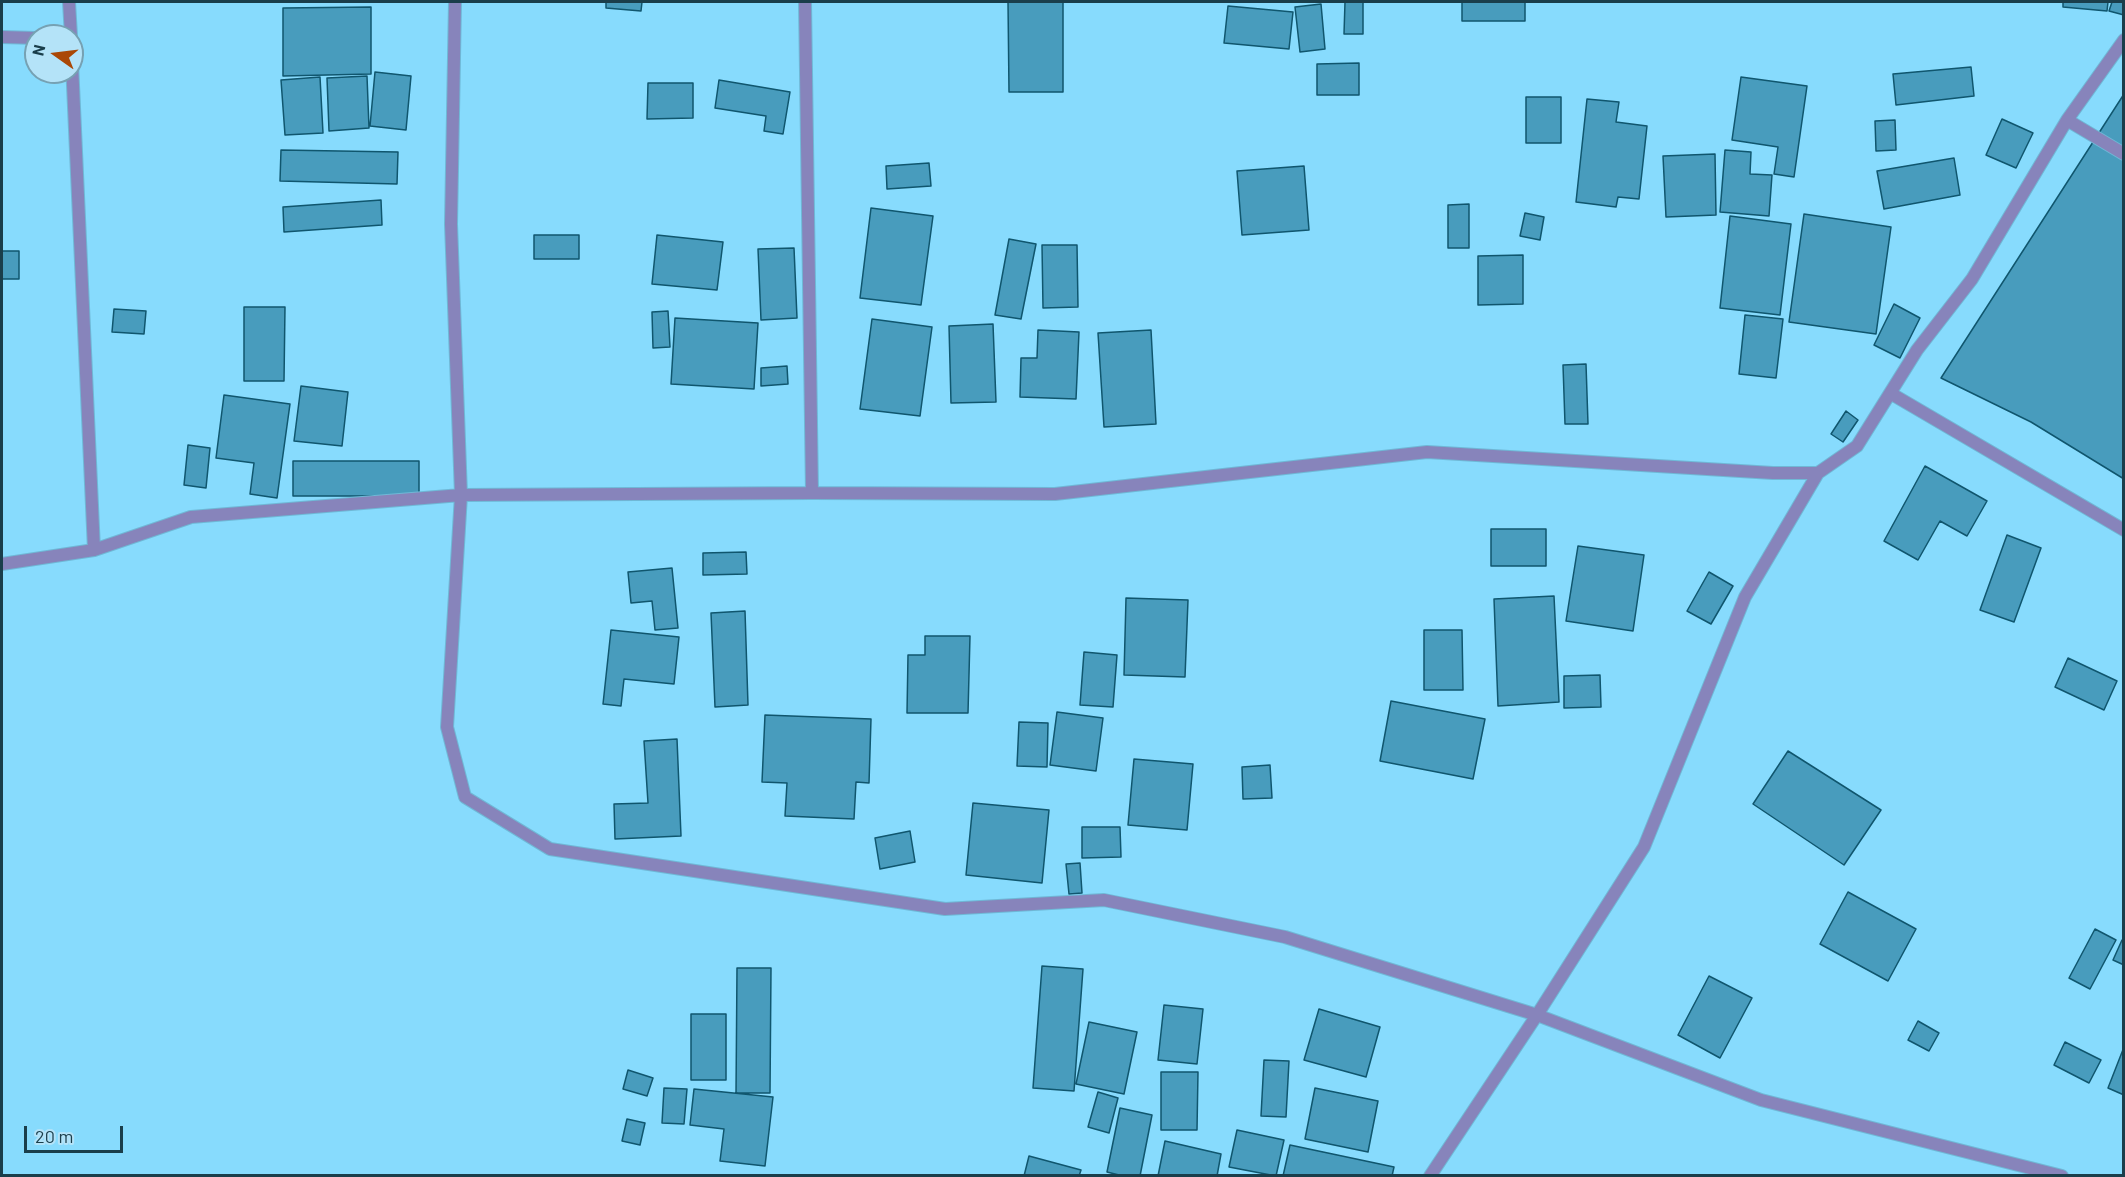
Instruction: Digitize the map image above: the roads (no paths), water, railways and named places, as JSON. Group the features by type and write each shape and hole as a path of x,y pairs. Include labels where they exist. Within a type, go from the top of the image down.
{"street":[{"path":"69,2 70,24"},
{"path":"455,2 451,224 461,495 447,727 465,797 550,849 945,909 1104,900 1285,937 1537,1014 1761,1100 2062,1176"},
{"path":"805,2 812,493"},
{"path":"2,37 24,38"},
{"path":"1430,1176 1644,847 1745,597 1818,474 1857,446 1917,350 1972,279 2067,120 2124,40"},
{"path":"73,84 94,550"},
{"path":"2067,120 2124,154"},
{"path":"1890,393 2124,530"},
{"path":"2,564 94,550 191,517 461,495 1055,494 1427,452 1818,474"}]}
